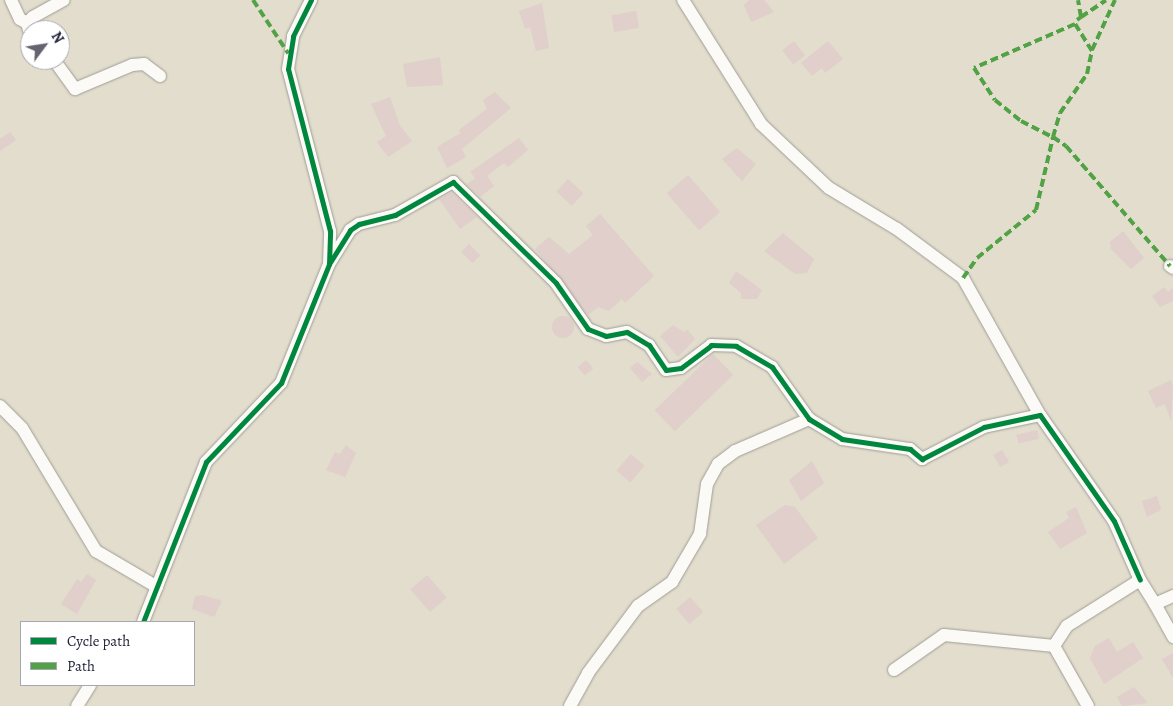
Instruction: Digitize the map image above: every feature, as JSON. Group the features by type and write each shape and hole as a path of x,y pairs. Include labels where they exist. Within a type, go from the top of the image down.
{"street":[{"path":"10,0 21,20"},
{"path":"38,20 64,0"},
{"path":"311,0 293,36 288,69 330,231 329,264"},
{"path":"683,0 760,124 829,188 897,229 963,278 1040,415 1114,521 1140,580 1173,637"},
{"path":"61,70 75,89 132,65 144,64 160,76"},
{"path":"143,621 206,462 281,383 329,264 350,230 359,224 395,216 453,182 556,283 595,334 627,332 649,345 666,370 673,371 711,345 736,346 772,367 788,382 809,420 842,439 910,449 922,458 984,428 1040,415"},
{"path":"0,406 22,428 96,551 157,587"},
{"path":"570,706 588,673 638,606 672,582 700,534 707,484 718,464 735,451 809,420"},
{"path":"1054,646 1067,626 1140,580"},
{"path":"1155,604 1173,596"},
{"path":"894,670 944,635 1054,646"},
{"path":"1054,646 1088,706"},
{"path":"77,706 89,686"}],"building":[{"path":"749,0 764,0 774,12 751,22 744,5"},
{"path":"542,3 549,48 536,51 530,27 525,29 519,11"},
{"path":"636,11 639,28 614,32 611,15"},
{"path":"794,41 805,55 793,64 782,50"},
{"path":"828,41 843,59 825,73 822,68 812,76 801,63"},
{"path":"440,57 443,85 407,87 403,64"},
{"path":"495,92 511,108 462,149 466,157 447,168 437,147 461,133 459,130 487,109 483,100"},
{"path":"390,97 400,126 412,141 388,157 377,142 386,136 371,104"},
{"path":"10,132 16,140 0,151 0,139"},
{"path":"519,138 528,150 508,167 504,163 487,176 494,186 480,197 467,184 475,178 470,172"},
{"path":"737,148 756,164 742,181 722,159"},
{"path":"688,175 720,212 699,230 667,193"},
{"path":"568,179 583,193 572,206 556,191"},
{"path":"452,192 477,217 460,229 439,199"},
{"path":"600,214 654,276 625,303 622,299 609,311 598,307 588,315 535,249 549,237 569,254 593,235 586,226"},
{"path":"1123,231 1144,258 1131,269 1111,249 1110,242"},
{"path":"783,233 814,259 807,273 795,274 764,251"},
{"path":"469,244 480,255 473,263 461,252"},
{"path":"736,271 762,290 757,299 741,299 741,293 729,283"},
{"path":"1164,287 1168,292 1173,288 1173,301 1160,307 1152,296"},
{"path":"563,316 571,319 574,327 571,335 563,338 555,335 552,327 555,319"},
{"path":"673,325 684,332 687,329 695,339 678,357 660,336"},
{"path":"713,354 733,375 675,431 655,410"},
{"path":"586,360 593,368 585,376 578,367"},
{"path":"637,362 652,374 642,382 630,368"},
{"path":"1171,380 1173,386 1171,421 1165,404 1156,408 1148,391"},
{"path":"1037,430 1039,439 1019,443 1017,435"},
{"path":"346,445 356,453 345,477 326,470 335,452 340,454"},
{"path":"1002,450 1009,462 1000,467 993,455"},
{"path":"631,454 645,466 630,482 617,471"},
{"path":"812,461 824,483 801,501 789,480"},
{"path":"1157,496 1161,510 1147,517 1142,501"},
{"path":"785,505 795,507 818,538 784,564 756,525"},
{"path":"1076,507 1087,533 1060,549 1048,532 1069,518 1066,512"},
{"path":"87,574 96,580 77,614 61,604 77,579 81,582"},
{"path":"427,575 447,598 430,612 410,589"},
{"path":"203,595 222,601 214,617 192,609 195,596"},
{"path":"690,597 703,612 690,624 676,609"},
{"path":"1109,638 1117,652 1133,642 1143,658 1104,684 1090,658 1095,646"},
{"path":"1173,653 1173,678 1162,659"},
{"path":"1134,687 1148,703 1122,706 1117,697"}],"marked path":[{"path":"253,0 288,53"},
{"path":"1077,20 1081,17 1078,0"},
{"path":"1081,17 1106,0"},
{"path":"1092,50 1115,0"},
{"path":"963,278 977,258 1036,210 1053,137 1060,113 1087,74 1092,51 1075,24 974,68 995,100 1021,121 1053,137 1066,146 1170,266"}],"cycle path":[{"path":"143,621 206,462 281,383 329,264 330,231 288,69 293,36 311,0"},
{"path":"329,264 350,230 359,224 395,215 453,182 556,283 588,329 606,336 627,332 649,345 666,370 681,368 711,345 736,346 772,367 809,419 842,439 910,449 922,459 984,427 1040,415 1114,521 1140,580"}]}
